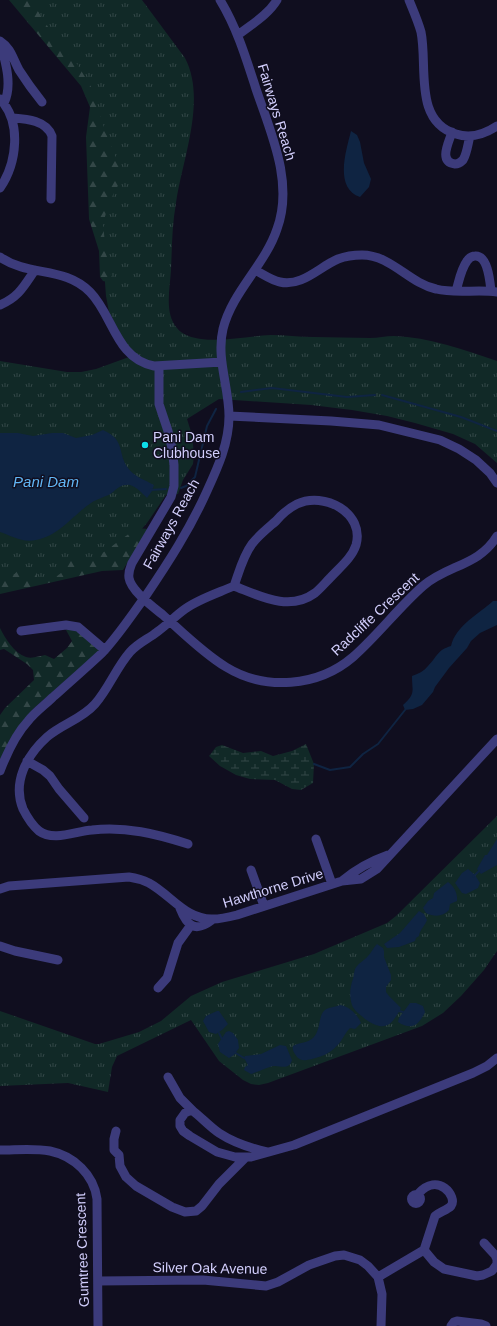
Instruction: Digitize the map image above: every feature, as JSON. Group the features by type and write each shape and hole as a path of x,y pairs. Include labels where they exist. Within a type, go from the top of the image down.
{"street":[{"name":"Fairways Reach","path":"0,770 11,745 28,721 105,650 119,634 176,550 196,516 224,452 228,434 229,416 222,362 221,347 223,331 226,318 235,300 269,248 277,230 283,196 282,176 276,146 238,35 220,0"},
{"path":"238,35 272,9 277,0"},
{"path":"409,0 421,32 427,105 434,118 446,129 460,135 470,136 483,134 497,126"},
{"path":"0,42 5,58 8,82 7,96 2,101 12,118 14,134 10,172 0,188"},
{"path":"0,42 5,44 11,52 19,70 42,102"},
{"path":"12,118 24,119 38,123 47,127 50,131 52,136 51,199"},
{"path":"452,132 445,158 448,162 453,164 458,164 464,158 470,136"},
{"path":"255,270 281,282 294,282 306,278 338,259 349,256 364,255 380,258 391,263 408,276 422,284 436,289 456,291 494,291 485,262 478,256 474,256 468,260 464,266 456,291"},
{"path":"0,257 8,263 19,267 71,278 83,286 99,303 123,345 133,356 144,363 159,366 222,362"},
{"path":"0,305 9,302 20,292 35,270"},
{"name":"Radcliffe Crescent","path":"159,366 159,404 172,448 174,486 171,496 132,563 129,572 129,579 132,585 144,598 212,659 236,673 250,679 272,683 291,683 309,680 323,675 352,658 425,585 449,570 473,560 482,554 497,536"},
{"path":"229,416 331,420 379,425 432,438 459,449 476,460 490,473 497,484"},
{"path":"188,844 163,836 138,831 93,829 56,836 47,834 40,831 26,815 20,801 20,778 27,761 47,736 85,714 94,705 103,694 120,664 131,651 171,622 191,605 234,586 264,597 284,602 294,603 310,597 352,552 357,537 356,528 351,518 345,510 335,504 309,500 298,503 284,513 252,544 234,586"},
{"path":"21,631 73,625 78,627 105,650"},
{"name":"Hawthorne Drive","path":"3,886 128,877 140,879 151,884 180,908 199,917 212,920 226,918 342,881 361,879 375,865 391,854 497,739"},
{"path":"27,761 43,770 50,776 84,818"},
{"path":"316,839 332,884"},
{"name":"Hawthorne Drive","path":"342,881 356,870 375,865"},
{"path":"251,870 264,906"},
{"path":"356,870 361,879"},
{"path":"180,908 186,920 191,925 200,927 212,920"},
{"path":"158,988 167,978 178,943 191,925"},
{"path":"0,946 15,951 58,960"},
{"path":"193,1111 189,1111 182,1116 180,1120 180,1126 183,1131 217,1152 235,1157 251,1157 294,1146 376,1113 473,1073 487,1066 497,1058"},
{"path":"168,1077 180,1098 218,1133 236,1142 266,1152"},
{"path":"116,1131 114,1150 119,1155 120,1166 126,1177 136,1186 185,1212 196,1211 202,1206 219,1184 246,1157"},
{"path":"207,1146 218,1133"},
{"name":"Gumtree Crescent","path":"0,1150 50,1151 72,1160 91,1178 97,1199 98,1326"},
{"path":"381,1326 382,1294 378,1277 424,1250 435,1216 453,1203 453,1199 447,1190 437,1184 427,1187 418,1194"},
{"path":"424,1250 434,1262 444,1269 477,1276 492,1271 497,1264 495,1255 484,1243"},
{"name":"Silver Oak Avenue","path":"98,1281 203,1280 266,1286 278,1282 301,1269 320,1261 335,1256 344,1255 360,1260 378,1277"},
{"path":"451,1326 457,1321 486,1326"}],"green space":[{"path":"9,0 31,0 55,38 77,64 93,90 105,131 120,169 121,180 109,202 103,224 106,253 111,275 111,280 108,282 103,281 100,277 99,251 89,219 86,137 90,107 81,86"},
{"path":"18,0 142,0 185,58 191,75 194,92 193,111 191,130 175,211 169,292 170,315 179,330 191,337 210,340 271,335 363,338 394,336 407,337 433,341 497,361 497,463 475,444 453,434 387,416 311,405 219,399 187,419 192,435 194,455 193,464 183,480 178,494 166,495 147,523 132,540 49,582 0,590 0,361 67,372 81,372 96,369 129,357 127,346 109,312 106,296 93,121 86,87"},
{"path":"137,528 148,529 123,570 102,571 0,594 0,574 11,576 19,569 30,566 37,572 37,577 34,582 47,581 63,571 66,558 69,557 87,560 101,554"},
{"path":"0,628 7,641 14,649 28,658 45,655 54,659 67,648 72,641 66,630 77,629 100,650 34,708 13,735 0,764 0,715 5,708 34,680 33,670 27,664 4,649 0,650"},
{"path":"306,744 314,764 313,783 301,790 292,789 275,780 250,779 236,775 220,766 209,756 216,747 222,745 243,753 261,751 273,756 292,751"},
{"path":"497,816 497,951 484,970 461,996 443,1013 422,1026 259,1085 251,1084 243,1080 219,1061 191,1020 117,1056 112,1067 108,1092 68,1083 0,1086 0,1011 95,1044 139,1032 161,1021 191,996 222,982 314,954 387,923 396,916"}],"water":[{"path":"351,131 357,135 360,142 364,163 371,179 369,187 360,197 352,192 347,186 344,177 345,158"},
{"name":"Pani Dam","path":"103,430 115,438 118,442 130,471 136,476 154,485 147,498 135,487 125,485 118,488 111,494 91,503 59,530 44,538 26,541 0,532 0,433 18,433 33,436 63,433 76,438 92,435"},
{"path":"493,601 497,601 497,625 480,633 471,641 422,705 413,709 405,710 403,705 412,695 412,676 425,669 440,652 451,646 458,632 463,626"},
{"path":"497,839 497,865 481,874 477,869"},
{"path":"468,869 475,875 480,883 478,888 466,894 462,893 455,883 462,873"},
{"path":"448,882 455,890 457,901 450,904 449,910 444,914 435,916 426,913 423,908 428,901 433,898 434,893"},
{"path":"419,911 424,914 427,920 415,941 399,947 387,948 384,944 400,933"},
{"path":"377,944 383,948 384,957 391,975 391,980 386,987 386,992 401,1008 394,1020 386,1026 377,1025 365,1019 353,1007 350,995 355,969"},
{"path":"410,1003 416,1003 423,1006 425,1012 418,1023 407,1026 398,1022 399,1018"},
{"path":"340,1005 353,1011 361,1023 355,1029 350,1028 338,1045 328,1053 308,1060 299,1059 294,1052 293,1046 309,1041 313,1038 316,1035 323,1012 328,1008"},
{"path":"219,1011 228,1024 216,1034 209,1032 203,1021 206,1016"},
{"path":"229,1031 233,1033 238,1040 239,1048 234,1055 229,1058 220,1052 218,1044 226,1032"},
{"path":"280,1045 286,1046 292,1060 289,1065 284,1067 273,1066 251,1074 244,1070 248,1065 244,1058 245,1056 261,1054"}],"waterway":[{"path":"241,392 272,388 347,397 375,395"},
{"path":"382,395 461,417 497,431"},
{"path":"181,488 186,486 195,477 207,426 216,409"},
{"path":"150,490 166,489"},
{"path":"314,764 330,770 350,767 363,754 378,744 405,710"},
{"path":"473,877 480,870"},
{"path":"399,1011 403,1012"},
{"path":"219,1033 222,1039"},
{"path":"234,1052 244,1058"}],"place":[{"name":"Pani Dam Clubhouse","path":"145,445"}]}
